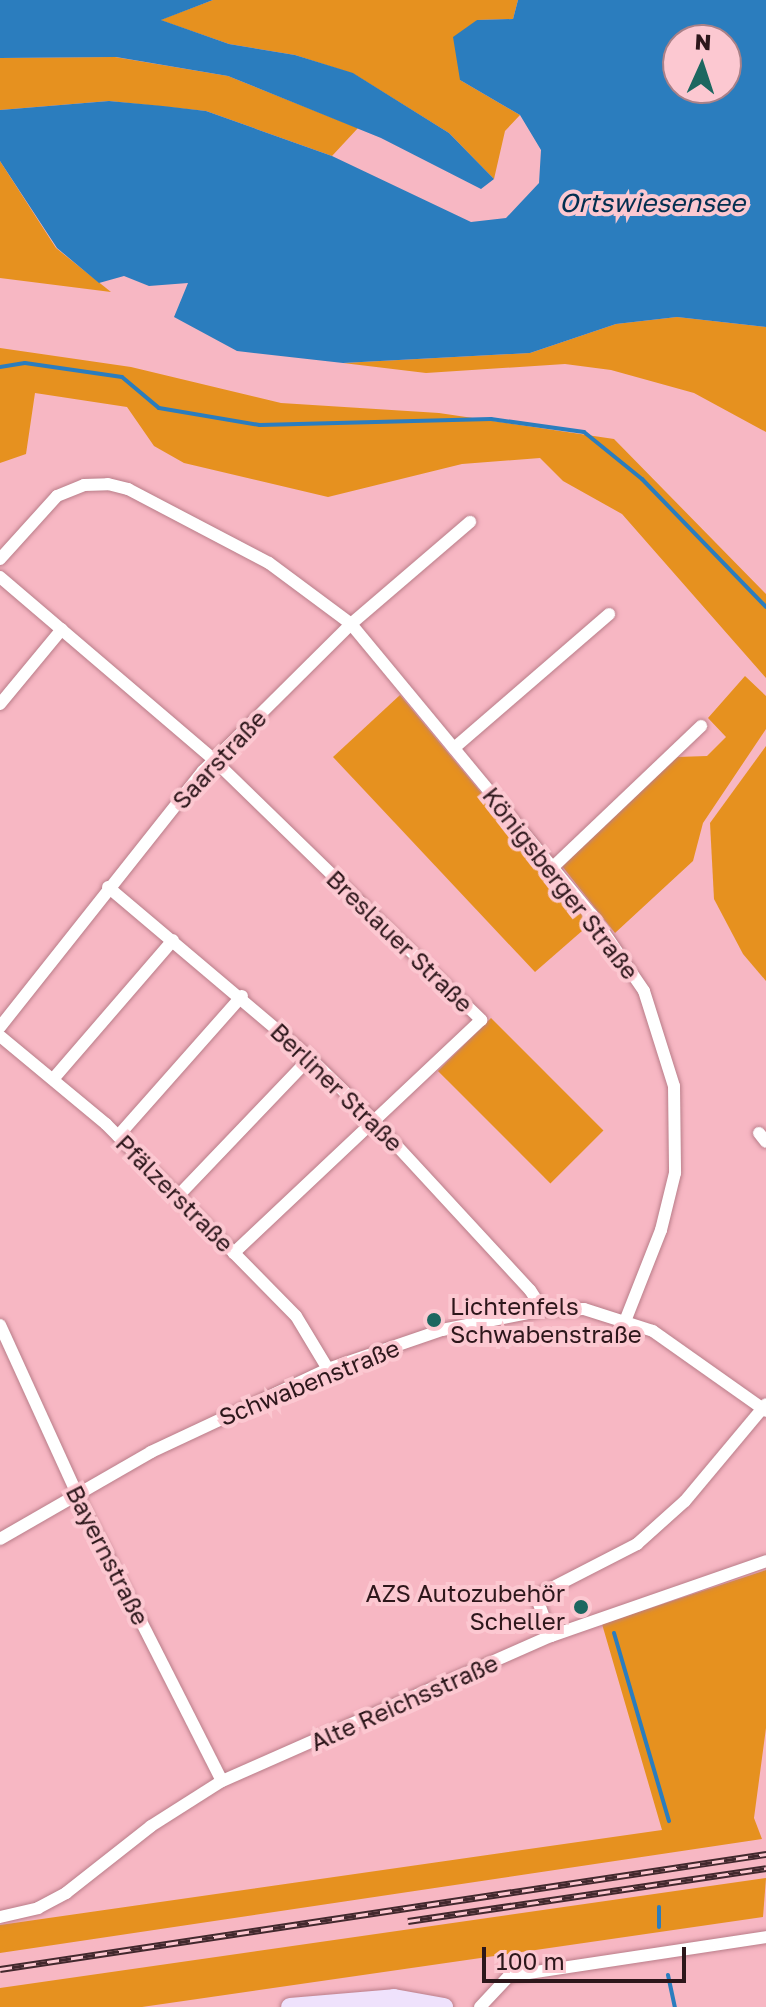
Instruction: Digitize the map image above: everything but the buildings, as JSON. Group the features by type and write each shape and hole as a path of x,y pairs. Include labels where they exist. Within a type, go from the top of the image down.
{"street":[{"name":"Königsberger Straße","path":"0,559 57,496 84,485 108,484 128,489 269,563 351,624 454,748 625,959 644,991 674,1086 675,1173 661,1230 626,1319"},
{"name":"Saarstraße","path":"0,1027 108,887 214,760 351,624 470,522"},
{"path":"0,577 214,760"},
{"path":"454,748 609,614"},
{"path":"0,704 62,629"},
{"path":"552,868 701,726"},
{"name":"Breslauer Straße","path":"214,760 481,1020 373,1120"},
{"name":"Berliner Straße","path":"108,887 242,996 310,1058 373,1120 530,1290 543,1310"},
{"path":"54,1078 173,940"},
{"path":"118,1136 242,996"},
{"name":"Pfälzerstraße","path":"0,1036 54,1078 178,1196 296,1316 328,1369"},
{"path":"178,1196 310,1058"},
{"path":"234,1253 373,1120"},
{"name":"Schwabenstraße","path":"0,1539 76,1491 328,1369 442,1330 543,1310 584,1309 626,1319 685,1351 764,1408"},
{"name":"Bayernstraße","path":"0,1325 76,1491 222,1781"},
{"path":"551,1636 536,1596 637,1544 685,1501 764,1408"},
{"name":"Alte Reichsstraße","path":"0,1917 38,1908 66,1893 151,1826 222,1781 551,1636 766,1561"},
{"path":"480,2007 509,1976 766,1937"},
{"path":"290,2007 394,1998 444,2007"}],"shaded area":[{"path":"213,0 518,0 513,19 477,20 460,80 520,115 505,131 494,179 449,133 354,74 295,55 229,44 160,20"},
{"path":"115,57 228,76 358,128 332,156 206,111 109,101 0,110 0,58"},
{"path":"0,161 56,248 111,292 0,278"},
{"path":"677,317 766,327 766,432 694,393 611,370 565,364 426,373 343,363 530,353 616,324"},
{"path":"0,348 131,367 281,403 439,413 614,439 766,594 766,678 622,514 563,481 540,458 462,464 328,497 184,463 154,446 127,407 35,393 26,454 0,463"},
{"path":"745,676 766,696 766,729 703,823 693,861 615,933 562,866 677,757 707,756 726,737 708,718"},
{"path":"400,695 590,924 535,972 333,757"},
{"path":"766,746 766,981 743,954 714,899 710,823"},
{"path":"491,1018 603,1130 550,1183 438,1071"},
{"path":"766,1570 766,1728 754,1818 762,1839 0,1953 0,1925 662,1830 602,1624"},
{"path":"766,1878 763,1917 142,2007 0,2007 0,1988"}],"water":[{"path":"0,0 213,0 161,20 229,44 295,55 353,73 449,133 494,179 481,189 381,138 228,76 116,57 0,58"},
{"name":"Ortswiesensee","path":"518,0 766,0 766,327 677,317 616,324 530,353 343,363 237,351 174,317 188,283 149,286 124,276 99,283 57,248 0,161 0,110 109,101 163,106 206,111 332,156 471,222 506,218 539,183 541,150 520,115 460,80 453,37 477,20 513,19"}],"waterway":[{"path":"0,367 25,363 122,377 159,408 260,425 491,419 584,432 642,479 766,607"},
{"path":"614,1633 669,1821"},
{"path":"659,1907 659,1927"},
{"path":"668,1975 675,2007"}],"railway":[{"path":"0,1969 766,1854"},
{"path":"408,1921 766,1868"}],"place":[{"name":"Lichtenfels Schwabenstraße","path":"434,1320"},
{"name":"AZS Autozubehör Scheller","path":"581,1607"}]}
